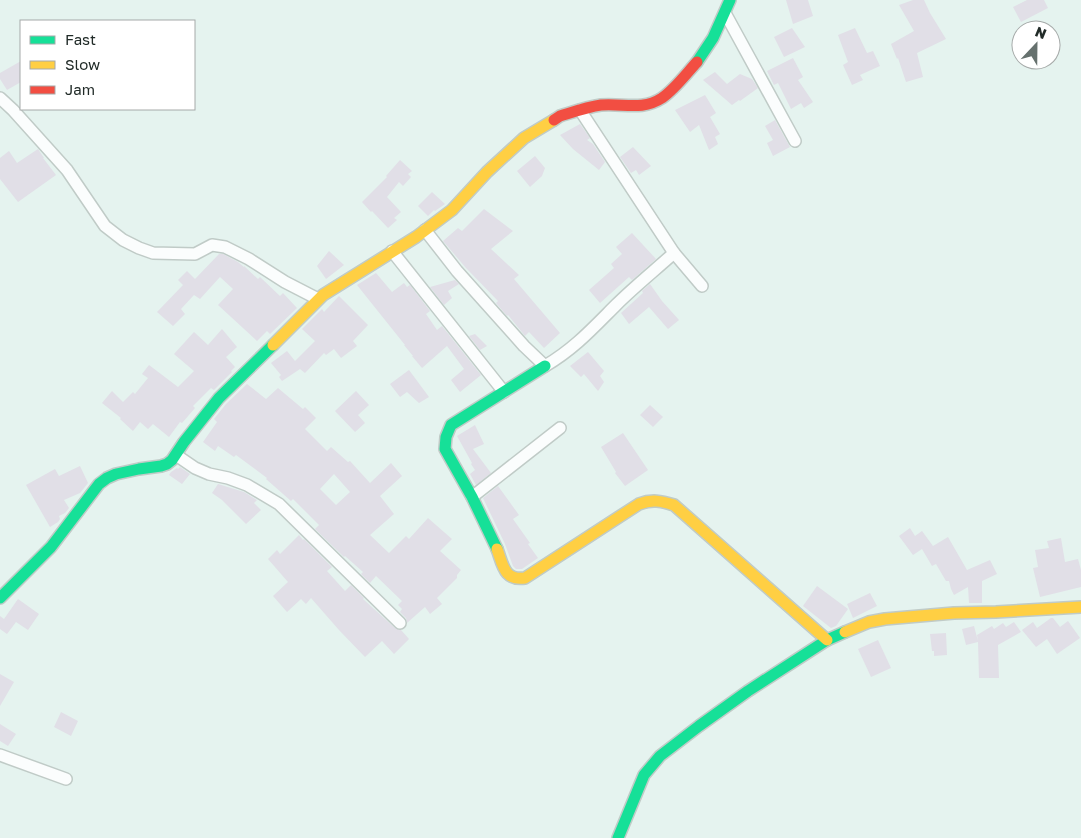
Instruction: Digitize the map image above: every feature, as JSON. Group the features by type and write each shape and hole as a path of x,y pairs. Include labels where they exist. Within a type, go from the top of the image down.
{"street":[{"path":"0,598 52,547 99,484 116,474 161,466 172,460 218,398 318,299 392,252 452,210 486,172 524,138 560,116 580,110 602,105 642,106 663,98 699,60 713,38 730,0"},
{"path":"725,12 795,140"},
{"path":"0,98 66,170 105,226 123,240 153,253 195,254 212,245 225,247 249,258 285,282 318,299"},
{"path":"580,110 674,254 702,286"},
{"path":"425,230 457,271 524,346 545,366"},
{"path":"392,252 504,392"},
{"path":"674,254 616,304 586,336 569,350 451,425 446,432 444,449 472,497 497,548 505,571 511,577 525,578 639,504 650,499 662,500 674,505 827,640"},
{"path":"472,497 560,428"},
{"path":"176,455 195,468 209,474 247,484 280,504 400,623"},
{"path":"618,838 644,775 660,756 698,726 748,691 827,640 853,628 885,618 1081,607"},
{"path":"0,755 66,780"}],"building":[{"path":"786,0 808,0 813,16 793,24"},
{"path":"913,0 924,0 946,39 917,53 923,77 906,82 891,44 914,31 899,5"},
{"path":"1027,0 1044,0 1048,8 1025,20 1020,20 1013,7"},
{"path":"792,28 805,47 784,57 774,37"},
{"path":"855,28 867,53 873,51 880,66 860,75 863,80 852,85 843,65 848,62 838,35"},
{"path":"793,58 803,77 798,80 813,102 804,108 801,103 791,109 778,83 774,85 767,71"},
{"path":"20,62 20,83 7,90 0,79 0,73"},
{"path":"715,72 727,84 740,74 752,79 758,88 732,105 703,80"},
{"path":"705,95 716,113 710,117 720,134 715,137 718,144 709,150 699,125 690,132 675,110"},
{"path":"775,120 790,147 773,156 767,143 773,140 765,126"},
{"path":"580,124 590,138 587,140 593,144 605,162 599,170 573,149 560,135"},
{"path":"633,147 651,166 639,175 636,170 631,173 620,157"},
{"path":"38,149 56,175 18,202 0,179 0,158 9,151 17,163"},
{"path":"535,156 545,168 542,176 530,187 517,171"},
{"path":"400,160 412,171 408,174 411,177 403,186 399,182 387,197 401,212 394,218 397,220 388,228 362,202 387,177"},
{"path":"432,192 445,204 428,216 418,206"},
{"path":"484,209 513,231 491,249 519,275 514,279 560,333 544,348 529,332 525,336 496,303 498,301 443,241 458,228 462,231"},
{"path":"632,233 656,259 632,280 629,277 600,303 589,290 614,268 611,264 622,254 616,247"},
{"path":"329,251 344,265 326,279 317,266"},
{"path":"219,254 223,254 238,262 258,279 260,277 280,296 283,293 297,308 270,334 267,331 257,341 218,305 233,289 220,277 200,299 194,295 181,309 185,314 173,326 157,312 183,285 178,280 187,271 195,279"},
{"path":"376,273 392,292 404,283 407,287 410,285 430,311 426,314 437,330 442,326 481,375 460,392 451,380 464,369 447,346 422,368 357,285"},
{"path":"455,280 459,284 448,291 452,298 444,305 430,287"},
{"path":"650,284 679,320 668,329 649,307 629,324 621,313"},
{"path":"339,296 368,325 353,341 357,346 341,358 334,349 326,355 324,353 305,373 300,369 282,381 279,377 281,375 271,363 287,351 295,361 315,341 302,329 322,309 324,312"},
{"path":"222,329 237,347 226,357 235,367 214,390 211,388 193,406 195,408 182,423 180,422 169,437 153,424 148,429 140,422 133,431 121,418 102,403 112,391 123,402 133,392 135,394 148,378 142,374 149,365 178,387 194,371 174,354 194,332 208,345"},
{"path":"475,334 487,346 480,350 469,336"},
{"path":"588,352 604,371 600,376 604,382 598,391 584,374 581,377 570,366"},
{"path":"409,370 429,397 419,403 407,392 400,397 390,384"},
{"path":"247,384 266,399 278,388 303,409 305,407 316,418 305,429 327,451 331,447 348,462 350,461 370,483 391,463 402,476 380,496 394,514 370,535 389,553 406,536 409,539 428,518 452,539 440,551 461,570 457,578 437,598 442,604 430,614 425,607 407,623 406,618 400,612 402,609 398,605 402,601 376,576 370,583 361,574 363,572 344,557 315,529 319,525 293,499 291,501 267,478 236,455 234,457 218,446 215,451 203,442 217,422 214,419 226,404","holes":["334,474 350,492 336,505 320,489"]},
{"path":"356,391 369,405 358,415 365,423 355,432 335,411"},
{"path":"650,405 663,417 653,427 640,415"},
{"path":"475,425 484,444 473,449 491,473 476,485 470,474 475,470 457,436"},
{"path":"623,433 648,470 625,486 615,473 601,447"},
{"path":"80,466 88,483 80,493 64,500 69,508 59,516 58,522 50,527 26,485 55,469 59,476"},
{"path":"180,467 190,474 182,484 169,475"},
{"path":"218,484 244,492 257,500 254,503 261,510 246,524 222,500 212,493"},
{"path":"498,486 519,515 513,519 538,558 522,569 516,569 513,566 505,544 483,498"},
{"path":"910,528 915,536 922,531 933,546 948,537 967,570 990,560 997,574 982,581 982,603 969,603 968,587 954,595 949,581 946,581 936,564 932,566 922,549 913,555 899,536"},
{"path":"299,535 332,567 327,571 345,591 351,585 363,599 395,628 401,630 409,639 394,654 382,641 365,657 311,598 306,604 301,599 287,612 273,596 288,582 268,559 277,550 280,554"},
{"path":"1061,538 1065,562 1078,559 1081,570 1081,587 1040,597 1033,568 1038,567 1035,550 1049,548 1047,541"},
{"path":"817,586 848,609 836,626 831,628 803,606"},
{"path":"870,593 877,606 853,618 847,604"},
{"path":"18,599 39,614 28,630 16,622 7,634 0,629 0,616 4,619"},
{"path":"1051,618 1060,627 1068,621 1080,638 1057,654 1047,639 1036,647 1022,630 1033,622 1037,628"},
{"path":"1014,622 1021,632 998,645 999,678 979,678 978,642 966,645 962,629 974,626 978,641 977,635 992,626 994,629 1003,623 1006,627"},
{"path":"946,633 947,655 934,656 930,634"},
{"path":"878,640 891,668 871,677 858,649"},
{"path":"0,674 14,682 0,706"},
{"path":"61,712 78,721 71,736 54,727"},
{"path":"0,724 16,734 8,746 0,741"}],"traffic: fast":[{"path":"697,62 713,38 730,0"},
{"path":"0,598 51,547 99,484 116,474 167,464 219,398 273,345"},
{"path":"497,549 472,497 445,449 446,437 451,425 545,366"},
{"path":"618,838 644,775 660,756 748,691 827,640 845,632"}],"traffic: slow":[{"path":"273,345 323,295 416,237 452,210 487,172 524,138 554,120"},
{"path":"497,549 505,571 513,577 525,578 639,504 652,501 674,505 827,640"},
{"path":"845,632 869,622 885,619 954,613 1081,607"}],"traffic: jam":[{"path":"554,120 560,116 601,105 632,106 655,102 671,90 697,62"}]}
